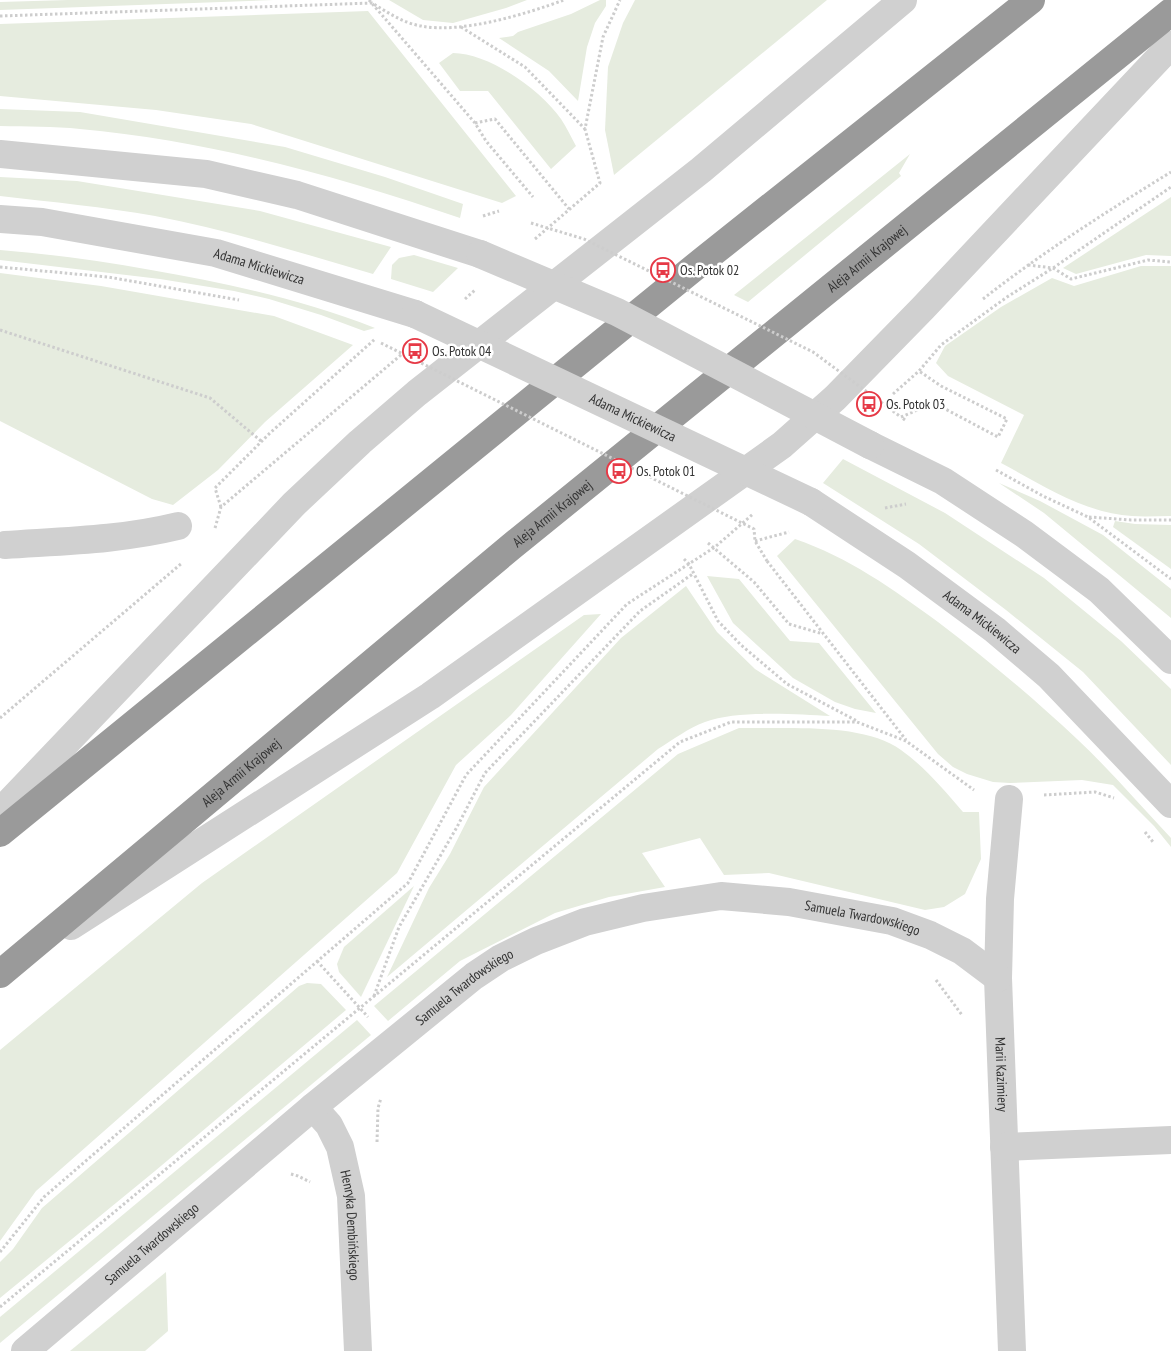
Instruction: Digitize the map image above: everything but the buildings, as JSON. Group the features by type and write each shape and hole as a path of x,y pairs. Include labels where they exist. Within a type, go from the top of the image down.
{"highway":[{"path":"0,833 698,264 1031,0"},
{"name":"Aleja Armii Krajowej","path":"5,970 520,540 1171,12"}],"street":[{"path":"0,812 294,504 360,442 417,393 701,170 903,0"},
{"name":"Aleja Armii Krajowej","path":"5,970 430,696 782,445 835,398 923,308 1171,45"},
{"path":"0,154 206,174 297,195 480,254 617,312 870,445 943,481 1024,534 1099,590 1171,660"},
{"name":"Adama Mickiewicza","path":"0,219 42,222 216,253 415,314 811,502 907,565 995,630 1049,676 1171,804"},
{"path":"2,545 109,538 178,526"},
{"name":"Marii Kazimiery","path":"1009,798 1000,899 998,978 1012,1351"},
{"name":"Samuela Twardowskiego","path":"25,1351 313,1107 474,976 501,958 536,941 585,922 643,908 721,896 789,902 892,922 930,935 962,951 998,978"},
{"name":"Henryka Dembińskiego","path":"313,1107 329,1125 340,1147 351,1196 358,1351"},
{"path":"1004,1147 1171,1140"}],"path":[{"path":"0,16 370,2 398,18 421,26 462,27 535,11 564,0"},
{"path":"532,240 600,183 585,129 603,37 620,0"},
{"path":"370,2 474,123 486,141 533,197"},
{"path":"462,27 525,66 585,129"},
{"path":"474,123 495,119 569,209"},
{"path":"981,301 1027,265 1091,221 1171,172"},
{"path":"890,396 919,371 941,345 1007,297 1053,268 1171,186"},
{"path":"531,223 584,239 813,352 901,418 910,422"},
{"path":"1027,265 1053,268 1070,279 1148,260 1171,262"},
{"path":"0,267 108,277 248,301"},
{"path":"460,304 482,285"},
{"path":"0,330 210,398 261,442"},
{"path":"366,337 754,529 755,541 767,561 906,741"},
{"path":"221,507 215,488 261,442 375,340"},
{"path":"214,529 221,507 409,349"},
{"path":"901,418 934,403 998,437 1007,419 941,386 919,371 912,371"},
{"path":"866,397 873,391"},
{"path":"876,409 883,402"},
{"path":"993,468 1043,496 1088,517 1171,579"},
{"path":"0,1252 44,1198 408,883 466,774 627,604 715,547 758,509"},
{"path":"722,520 729,513"},
{"path":"1088,517 1171,520"},
{"path":"707,542 754,582 789,624 824,634"},
{"path":"678,553 689,564 718,621 741,645 787,684 857,722"},
{"path":"0,718 189,556"},
{"path":"374,996 399,927 457,827 485,773 640,611 694,573"},
{"path":"318,961 392,1043"},
{"path":"933,976 950,996 966,1020"},
{"path":"377,1145 378,1108 382,1095"},
{"path":"290,1174 313,1184"}],"shaded area":[{"path":"68,0 274,0 0,10 0,2"},
{"path":"389,0 527,0 453,23 423,20"},
{"path":"600,0 606,0 606,6 595,23 587,47 578,101 549,71 499,38 513,36 518,32 571,14"},
{"path":"635,0 827,0 614,175 605,130 608,67 623,23"},
{"path":"368,11 516,196 502,203 251,124 156,110 0,96 0,24"},
{"path":"453,53 482,59 498,66 528,85 552,108 563,122 576,146 551,169 488,91 460,91 439,63"},
{"path":"0,109 80,112 285,147 385,177 463,204 460,218 367,188 225,151 177,142 80,129 0,126"},
{"path":"910,154 899,173 901,176 748,302 734,295"},
{"path":"0,177 77,181 260,211 391,247 373,274 265,242 155,216 0,196"},
{"path":"1171,197 1171,256 1146,255 1076,274 1063,268"},
{"path":"0,250 95,261 208,281 293,301 375,328 364,331 269,299 234,291 160,279 0,260"},
{"path":"414,255 458,268 433,292 391,279 392,265 399,258"},
{"path":"1141,266 1171,266 1171,516 1132,516 1097,510 1064,497 1001,463 1024,415 948,376 936,363 945,346 1001,307 1052,278 1074,286"},
{"path":"0,273 101,286 274,316 353,345 265,422 218,470 173,505 152,499 0,421"},
{"path":"843,459 945,513 1044,578 1121,641 1171,689 1171,765 1083,672 919,544 823,483"},
{"path":"999,483 1040,501 1103,535 1171,589 1171,618 1044,513"},
{"path":"1115,521 1135,524 1171,525 1171,569 1113,527"},
{"path":"795,539 815,546 852,564 887,586 938,622 992,664 1077,739 1101,763 1171,838 1171,847 1154,826 1113,785 1082,780 993,782 967,774 953,767 938,754 777,556"},
{"path":"707,576 739,579 790,641 819,643 876,713 855,709 835,702 793,678 733,623"},
{"path":"686,586 717,632 755,669 830,716 750,714 718,718 687,731 658,749 387,977 429,888 450,854 484,787 621,638"},
{"path":"601,614 511,715 456,765 397,873 36,1191 0,1241 0,1050 202,883 584,615"},
{"path":"739,728 801,728 846,731 885,741 901,750 926,771 963,812 979,812 981,859 965,894 944,907 925,910 769,873 724,875 700,838 642,853 665,887 609,897 555,913 460,961 388,1021 374,1006 678,754"},
{"path":"414,886 361,997 339,972 337,964 344,947"},
{"path":"307,983 321,984 346,1010 155,1171 0,1298 0,1262 13,1249 42,1208 299,986"},
{"path":"357,1020 371,1035 0,1343 0,1317"},
{"path":"166,1272 168,1331 145,1351 70,1351"}],"place":[{"name":"Os. Potok 02","path":"663,270"},
{"name":"Os. Potok 04","path":"415,351"},
{"name":"Os. Potok 03","path":"869,404"},
{"name":"Os. Potok 01","path":"619,471"}]}
